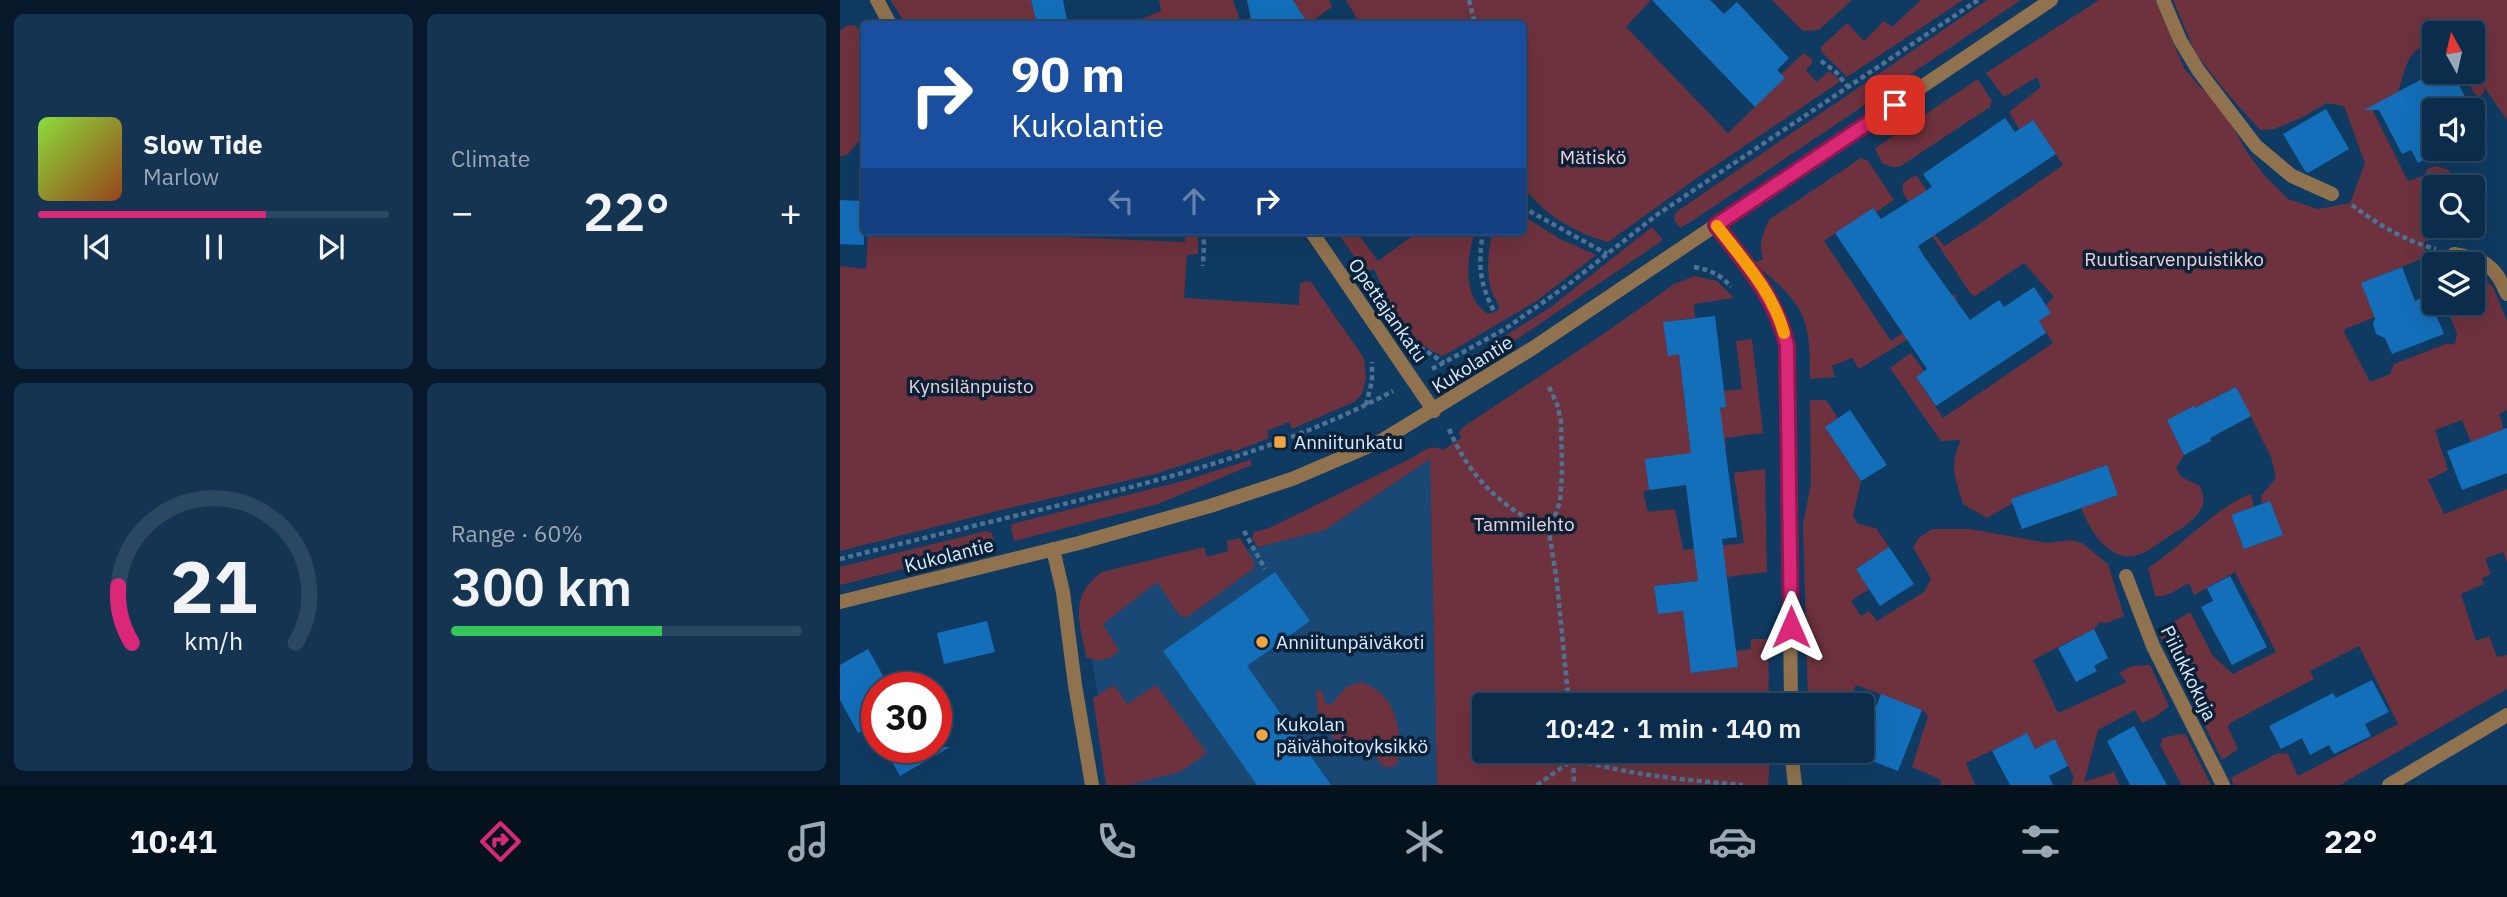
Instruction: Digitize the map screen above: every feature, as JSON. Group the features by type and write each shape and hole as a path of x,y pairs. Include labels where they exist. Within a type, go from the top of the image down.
{"street":[{"path":"877,0 888,21"},
{"name":"Kukolantie","path":"840,603 1210,506 1293,479 1381,441 1533,348 2051,0"},
{"path":"2164,0 2180,40 2256,146 2292,176 2332,194"},
{"path":"1716,225 1769,296 1781,319 1787,345 1791,693"},
{"name":"Opettajankatu","path":"1314,235 1434,411"},
{"path":"2485,263 2493,268 2507,294"},
{"path":"1054,549 1092,785"},
{"name":"Piilukkokuja","path":"2126,576 2153,646 2223,785"},
{"path":"2389,785 2507,715"},
{"path":"1792,763 1794,785"}],"path":[{"path":"1469,0 1474,21"},
{"path":"840,559 1162,480 1234,459 1365,406 1505,329 1608,255 1658,214 1978,0"},
{"path":"1821,61 1836,72 1847,86"},
{"path":"2332,194 2350,203 2377,224 2426,247 2446,252"},
{"path":"1526,209 1608,255"},
{"path":"1203,235 1203,265"},
{"path":"1482,235 1480,276 1495,313"},
{"path":"1693,267 1712,271 1724,278 1734,290"},
{"path":"1549,387 1557,404 1560,421 1562,473 1560,502 1549,531 1558,583 1568,693"},
{"path":"1450,429 1457,448 1477,478 1502,503 1549,531"},
{"path":"1244,531 1265,569"},
{"path":"1536,785 1568,763"},
{"path":"1574,763 1574,785"},
{"path":"1588,763 1615,771 1743,785"}],"shaded area":[{"name":"Anniitunpäiväkoti","path":"1430,459 1437,785 1113,785 1082,602 1160,571 1324,530"}],"green space":[{"path":"890,0 1031,0 1036,21 904,21"},
{"path":"1159,0 1233,0 1240,20 1295,9 1294,0 1329,0 1332,7 1312,21 1141,21 1161,11"},
{"name":"Mätiskö","path":"1346,0 1651,0 1626,27 1728,133 1785,78 1781,74 1804,53 1812,59 1806,70 1817,82 1829,71 1841,81 1608,242 1584,234 1560,221 1539,205 1526,189 1526,21 1358,21"},
{"path":"1772,0 1852,0 1819,30 1803,31"},
{"path":"1921,0 1963,0 1847,77 1821,51 1821,47 1847,23 1864,41 1884,21 1892,27"},
{"path":"1987,0 2021,0 1680,228 1674,215 1679,210"},
{"name":"Ruutisarvenpuistikko","path":"2099,0 2155,0 2184,68 2199,86 2221,105 2246,151 2264,175 2288,199 2318,209 2350,203 2365,163 2344,106 2327,103 2274,129 2260,130 2195,52 2173,0 2507,0 2507,120 2484,87 2484,93 2479,97 2469,84 2485,84 2485,21 2422,21 2422,47 2408,61 2398,92 2371,107 2408,181 2422,176 2422,238 2435,238 2424,242 2425,252 2422,252 2422,259 2362,283 2369,303 2387,312 2343,330 2370,382 2390,374 2394,364 2448,343 2455,343 2457,334 2450,315 2485,315 2485,280 2493,287 2507,321 2507,410 2499,414 2504,430 2471,442 2462,420 2435,430 2448,470 2428,480 2444,514 2507,489 2507,563 2503,552 2485,559 2491,574 2482,578 2484,584 2461,594 2476,641 2489,636 2497,657 2507,655 2507,689 2340,785 2234,785 2231,778 2278,753 2288,754 2298,776 2398,724 2359,646 2310,671 2314,679 2230,723 2228,727 2238,749 2222,760 2158,632 2190,612 2213,656 2233,674 2276,652 2235,572 2194,595 2189,583 2159,597 2155,596 2148,568 2225,507 2251,494 2254,507 2231,515 2244,549 2283,535 2270,501 2262,504 2261,496 2276,478 2271,457 2236,387 2216,397 2199,416 2194,407 2167,420 2184,455 2176,468 2181,477 2200,486 2203,504 2196,516 2184,527 2143,553 2132,556 2112,551 2090,527 2081,508 2118,495 2107,465 2016,497 2013,503 1987,518 1963,504 1954,465 1961,440 1941,441 1890,368 1911,353 1924,371 1916,377 1943,418 2053,343 2039,321 2051,313 2046,305 2054,297 2024,263 1975,296 1971,294 1903,193 1903,183 1916,175 1927,191 1935,235 1944,246 2063,165 2033,120 2019,129 2009,112 2041,87 2037,77 2004,97 1986,73"},
{"path":"855,25 861,33 861,139 848,154 840,157 840,31 846,26"},
{"path":"1978,79 1992,101 1990,107 1899,167 1882,163 1875,148"},
{"path":"1861,158 1868,161 1894,200 1876,212 1873,208 1824,241 1891,341 1941,308 1938,303 1956,294 1957,304 1952,312 1859,369 1852,358 1832,366 1835,377 1810,379 1808,340 1800,311 1786,292 1755,263 1763,259 1762,238 1770,219"},
{"path":"2436,166 2449,170 2452,175 2425,175 2427,169"},
{"path":"1526,218 1560,239 1596,255 1535,302 1443,356 1419,341 1409,331 1393,308 1374,269 1365,271 1339,235 1359,235 1378,261 1414,235 1474,235 1468,276 1473,297 1488,314 1499,310 1491,289 1489,253 1492,235 1526,235"},
{"path":"1652,227 1663,240 1479,365 1457,373 1451,370 1551,307"},
{"name":"Kynsilänpuisto","path":"868,235 1065,235 1185,242 1185,235 1198,235 1198,254 1187,255 1184,298 1299,305 1300,284 1311,282 1364,358 1366,378 1362,394 1354,402 1292,429 1289,422 1267,431 1269,438 1233,452 1231,449 1155,474 840,551 840,266 866,269"},
{"name":"Tammilehto","path":"1695,276 1717,281 1734,298 1694,304 1695,318 1664,322 1668,355 1679,354 1686,412 1726,407 1724,391 1742,389 1736,341 1752,339 1763,433 1725,438 1726,449 1646,459 1649,490 1643,492 1648,512 1675,509 1683,550 1744,543 1734,473 1765,469 1767,572 1654,586 1658,613 1683,611 1692,673 1738,667 1736,651 1751,649 1751,639 1768,639 1769,693 1472,693 1472,763 1769,763 1768,785 1437,785 1430,459 1325,530 1258,547 1252,539 1254,532 1269,528 1428,449 1443,450 1461,438 1459,432 1463,427 1674,284"},
{"path":"1810,400 1826,400 1838,418 1825,427 1861,481 1853,516 1858,524 1876,528 1889,547 1856,569 1869,589 1851,601 1861,616 1869,611 1877,621 1924,592 1931,579 1913,547 1919,538 1932,529 1969,529 2048,543 2071,540 2082,543 2108,564 2124,616 2107,623 2100,622 2094,629 2033,660 2058,713 2127,682 2119,673 2132,666 2150,665 2169,706 2142,723 2135,710 2098,730 2084,782 2114,772 2119,785 2071,785 2074,777 2055,740 2035,749 2026,734 1966,763 1975,785 1940,785 1941,780 1912,767 1928,716 1922,710 1856,685 1853,693 1808,693 1803,524 1811,484"},
{"path":"1250,460 1252,465 1158,504 1014,541 1012,524 1183,481"},
{"path":"986,531 992,533 995,546 840,585 840,567"},
{"path":"1240,538 1255,564 1253,569 1187,617 1180,616 1157,582 1103,624 1119,651 1103,660 1086,657 1079,621 1080,601 1084,591 1102,572 1204,547 1207,557 1228,551 1227,541"},
{"path":"1360,682 1382,694 1394,714 1398,725 1399,750 1398,762 1393,767 1383,767 1374,754 1336,742 1318,715 1316,690 1322,691 1326,704 1332,704 1346,687"},
{"path":"1114,685 1127,704 1156,685 1207,753 1180,772 1128,785 1106,785 1093,698"},
{"path":"2186,735 2211,785 2182,785 2160,745 2163,738"}],"building":[{"path":"1031,0 1063,0 1067,21 1036,21"},
{"path":"1247,0 1293,0 1306,21 1251,21"},
{"path":"1652,0 1710,0 1724,14 1737,2 1789,58 1777,70 1785,78 1755,107"},
{"path":"2422,79 2422,84 2458,84 2466,98 2422,98 2422,161 2418,163 2411,150 2402,154 2379,110 2364,110"},
{"path":"2326,109 2349,149 2308,173 2283,134"},
{"path":"2005,118 2015,132 2033,120 2056,154 1918,246 1970,320 1999,300 2004,307 2034,287 2051,313 2039,321 2046,333 1936,406 1916,377 1927,369 1835,233 1873,208 1881,219 1932,187 1923,174"},
{"path":"840,200 861,201 861,235 864,235 864,245 840,244"},
{"path":"2402,267 2415,301 2422,298 2422,315 2436,315 2444,334 2392,354 2385,338 2376,334 2373,324 2375,318 2361,283"},
{"path":"1715,316 1726,407 1720,408 1737,537 1722,539 1738,667 1691,673 1683,611 1658,614 1654,586 1698,581 1686,485 1649,490 1645,459 1691,453 1679,354 1668,356 1663,322"},
{"path":"2236,387 2251,416 2184,455 2167,420"},
{"path":"1850,410 1887,465 1861,481 1825,427"},
{"path":"2507,428 2507,473 2462,490 2447,451"},
{"path":"2107,465 2118,495 2022,529 2011,499"},
{"path":"2270,501 2283,535 2244,549 2231,515"},
{"path":"1889,547 1914,584 1880,606 1856,569"},
{"path":"1275,572 1310,621 1247,666 1331,785 1257,785 1163,651"},
{"path":"2230,576 2267,647 2232,665 2201,607 2213,601 2207,588"},
{"path":"987,621 995,652 944,664 937,633"},
{"path":"2094,629 2108,658 2094,666 2097,671 2076,682 2058,648"},
{"path":"868,649 881,672 861,672 861,731 858,733 840,700 840,665"},
{"path":"2372,680 2389,712 2365,724 2371,736 2334,754 2329,745 2310,755 2302,738 2281,749 2269,726 2333,693 2336,698"},
{"path":"1881,694 1922,710 1898,771 1874,762 1874,712"},
{"path":"2134,726 2167,785 2130,785 2107,741"},
{"path":"2027,733 2035,749 2055,739 2068,766 2049,776 2053,785 2010,785 1992,751"},
{"path":"893,763 922,763 900,776"}],"slow traffic":[{"path":"1717,226 1769,296 1781,319 1784,333"}],"place":[{"name":"Anniitunkatu","path":"1280,442"},
{"name":"Anniitunpäiväkoti","path":"1262,642"},
{"name":"Kukolan päivähoitoyksikkö","path":"1262,735"}],"route":[{"path":"1791,627 1787,345 1781,319 1769,296 1716,225 1895,105"}]}
